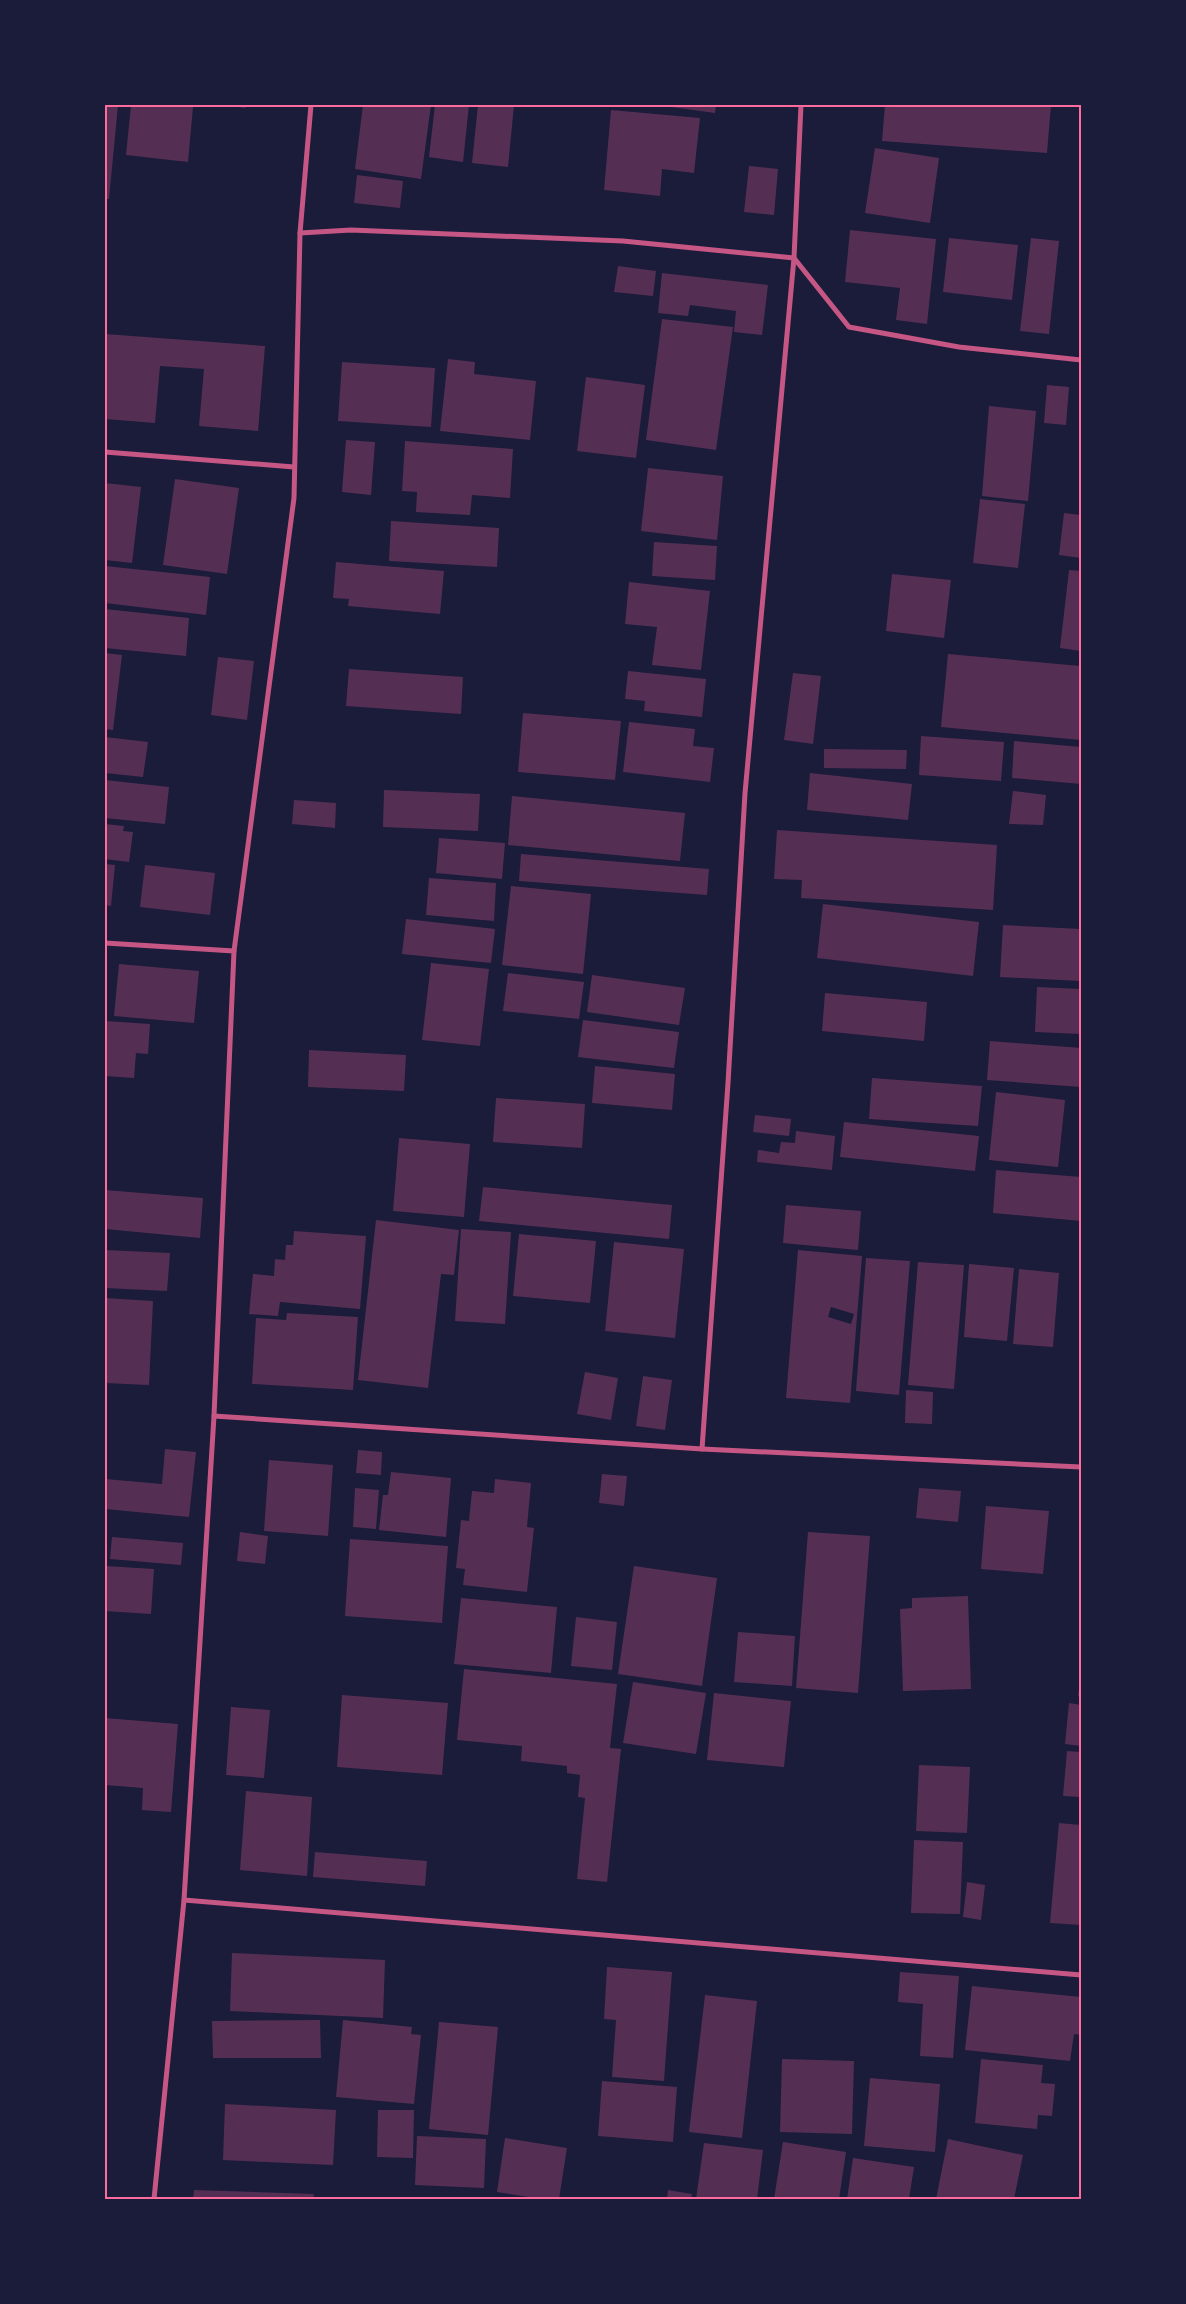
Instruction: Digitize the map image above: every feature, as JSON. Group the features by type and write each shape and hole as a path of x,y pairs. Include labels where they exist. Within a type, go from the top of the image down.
{"street":[{"path":"154,2199 184,1900 214,1416 234,951 294,498 300,233 311,105"},
{"path":"702,1449 728,1083 745,793 794,258 801,105"},
{"path":"300,233 351,230 623,241 794,258 849,327 959,348 1081,360"},
{"path":"105,452 294,467"},
{"path":"105,943 234,951"},
{"path":"214,1416 702,1449 1081,1467"},
{"path":"184,1900 1081,1975"}],"building":[{"path":"105,105 118,105 109,199 105,199"},
{"path":"131,105 193,107 188,162 126,155"},
{"path":"225,105 245,105 245,108"},
{"path":"363,105 431,105 421,179 355,169"},
{"path":"435,105 469,105 463,162 429,157"},
{"path":"478,105 514,105 508,167 472,163"},
{"path":"657,105 716,105 715,113"},
{"path":"885,105 1051,105 1047,153 882,141"},
{"path":"611,110 700,118 694,173 662,169 660,196 604,190"},
{"path":"875,148 939,158 930,223 865,213"},
{"path":"749,166 778,169 774,215 744,212"},
{"path":"357,175 403,181 400,208 354,203"},
{"path":"850,230 936,239 927,324 896,320 900,288 845,282"},
{"path":"949,238 1018,245 1012,300 943,292"},
{"path":"1031,238 1059,241 1049,334 1020,331"},
{"path":"618,266 656,271 653,296 614,292"},
{"path":"662,273 768,285 762,335 734,332 736,311 690,305 688,316 658,313"},
{"path":"662,319 733,327 716,450 646,440"},
{"path":"105,334 265,346 258,431 199,426 204,369 160,366 155,423 105,419"},
{"path":"448,359 475,362 474,374 536,381 530,440 440,431"},
{"path":"342,362 435,368 431,427 338,421"},
{"path":"586,377 645,385 636,458 577,451"},
{"path":"1047,385 1069,387 1066,425 1044,423"},
{"path":"989,406 1036,411 1028,501 982,496"},
{"path":"346,440 375,442 371,495 342,492"},
{"path":"405,441 513,449 510,498 472,495 470,515 416,512 417,492 402,491"},
{"path":"648,468 723,476 717,540 641,531"},
{"path":"175,479 239,488 227,574 163,565"},
{"path":"105,483 141,487 132,563 105,560"},
{"path":"980,499 1025,504 1018,568 973,563"},
{"path":"1064,513 1081,515 1081,558 1059,555"},
{"path":"391,521 499,528 497,567 389,561"},
{"path":"654,542 717,546 715,580 652,576"},
{"path":"336,562 444,571 440,614 348,606 349,599 333,598"},
{"path":"105,566 210,577 206,615 105,603"},
{"path":"1069,570 1081,571 1081,651 1060,648"},
{"path":"892,574 951,580 944,638 886,631"},
{"path":"629,582 710,591 701,670 652,665 657,627 625,624"},
{"path":"105,609 189,618 186,656 105,648"},
{"path":"105,653 122,655 113,730 105,729"},
{"path":"948,654 1081,666 1081,740 941,727"},
{"path":"218,657 254,661 247,720 211,715"},
{"path":"349,669 463,677 461,714 346,706"},
{"path":"628,671 706,679 702,717 644,711 645,701 625,699"},
{"path":"793,673 821,676 813,744 784,740"},
{"path":"523,713 621,721 615,780 518,772"},
{"path":"629,722 695,729 693,746 714,748 710,782 623,772"},
{"path":"921,736 1004,742 1001,781 919,775"},
{"path":"105,737 148,742 143,777 105,773"},
{"path":"1014,741 1081,747 1081,784 1012,778"},
{"path":"824,749 907,750 906,769 824,768"},
{"path":"810,773 912,784 908,820 807,810"},
{"path":"105,780 169,787 165,824 105,818"},
{"path":"384,790 480,794 478,831 383,827"},
{"path":"1013,791 1046,795 1043,825 1009,824"},
{"path":"512,796 685,813 680,861 508,845"},
{"path":"294,800 336,803 335,828 292,824"},
{"path":"105,824 124,826 123,831 133,832 129,862 105,859"},
{"path":"777,830 997,845 993,910 801,898 802,880 774,879"},
{"path":"439,838 505,843 502,879 436,873"},
{"path":"521,854 709,869 707,895 519,881"},
{"path":"105,864 115,865 111,906 105,905"},
{"path":"145,865 215,873 210,915 140,907"},
{"path":"429,878 496,883 494,921 426,915"},
{"path":"511,886 591,894 583,974 502,965"},
{"path":"823,904 979,922 973,976 817,958"},
{"path":"406,919 495,929 491,963 402,954"},
{"path":"1003,925 1081,929 1081,981 1000,977"},
{"path":"431,963 489,969 480,1046 422,1040"},
{"path":"119,964 199,971 194,1023 114,1016"},
{"path":"508,973 584,982 579,1019 503,1011"},
{"path":"592,975 685,988 679,1025 587,1012"},
{"path":"1037,987 1081,989 1081,1034 1035,1032"},
{"path":"825,993 927,1002 924,1041 822,1031"},
{"path":"583,1020 679,1032 674,1068 578,1057"},
{"path":"105,1021 150,1024 148,1054 136,1053 134,1078 105,1076"},
{"path":"990,1041 1081,1048 1081,1087 987,1080"},
{"path":"309,1050 406,1055 404,1091 308,1087"},
{"path":"595,1066 675,1074 672,1110 592,1103"},
{"path":"872,1078 982,1086 978,1126 869,1119"},
{"path":"996,1092 1065,1100 1058,1167 989,1160"},
{"path":"496,1098 585,1104 582,1148 493,1142"},
{"path":"755,1115 791,1119 789,1136 753,1132"},
{"path":"844,1122 979,1136 975,1171 840,1157"},
{"path":"796,1131 835,1136 832,1170 757,1162 758,1150 779,1153 781,1142 795,1143"},
{"path":"399,1138 470,1144 464,1217 393,1211"},
{"path":"996,1170 1081,1177 1081,1221 993,1213"},
{"path":"483,1187 672,1205 669,1239 479,1221"},
{"path":"105,1190 203,1198 200,1238 105,1229"},
{"path":"786,1205 861,1211 858,1250 783,1243"},
{"path":"376,1220 459,1230 454,1275 441,1274 428,1388 358,1380"},
{"path":"461,1229 511,1232 505,1324 455,1321"},
{"path":"294,1231 366,1236 360,1309 280,1302 278,1316 249,1314 253,1274 274,1276 275,1259 285,1260 286,1245 293,1245"},
{"path":"519,1234 596,1241 590,1303 513,1296"},
{"path":"614,1242 684,1249 675,1338 605,1331"},
{"path":"105,1250 170,1253 167,1291 105,1288"},
{"path":"798,1250 862,1256 850,1403 786,1398","holes":["831,1307 854,1314 851,1324 828,1317"]},
{"path":"866,1258 910,1261 899,1395 856,1391"},
{"path":"918,1262 964,1265 954,1389 908,1385"},
{"path":"969,1264 1014,1268 1007,1341 964,1337"},
{"path":"1019,1269 1059,1273 1053,1347 1013,1344"},
{"path":"105,1298 153,1301 149,1385 105,1383"},
{"path":"287,1313 358,1317 353,1390 252,1384 256,1318 286,1320"},
{"path":"585,1372 618,1378 611,1420 577,1414"},
{"path":"643,1376 672,1380 665,1430 636,1426"},
{"path":"906,1390 933,1392 932,1424 905,1423"},
{"path":"165,1449 196,1452 189,1517 105,1509 105,1479 162,1484"},
{"path":"358,1450 382,1452 381,1475 356,1473"},
{"path":"269,1460 333,1465 328,1536 264,1531"},
{"path":"391,1472 451,1478 446,1537 379,1530 383,1495 388,1495"},
{"path":"602,1474 627,1476 624,1506 599,1503"},
{"path":"495,1479 531,1483 527,1527 534,1528 527,1592 463,1585 465,1569 456,1568 461,1520 469,1521 472,1491 494,1493"},
{"path":"355,1488 379,1490 376,1529 353,1527"},
{"path":"919,1488 961,1491 958,1522 916,1518"},
{"path":"986,1506 1049,1511 1043,1574 981,1569"},
{"path":"240,1532 268,1536 265,1564 237,1561"},
{"path":"808,1532 870,1536 858,1693 796,1688"},
{"path":"112,1537 183,1543 181,1565 110,1559"},
{"path":"350,1539 448,1546 442,1623 345,1616"},
{"path":"105,1566 154,1569 151,1614 105,1611"},
{"path":"634,1566 717,1578 702,1686 618,1674"},
{"path":"968,1596 971,1689 903,1691 900,1609 912,1608 912,1598"},
{"path":"461,1598 557,1607 551,1673 454,1664"},
{"path":"576,1617 617,1622 612,1670 571,1666"},
{"path":"738,1632 795,1636 792,1686 734,1682"},
{"path":"464,1669 617,1684 610,1748 621,1749 607,1882 577,1879 585,1798 578,1797 580,1775 567,1773 567,1766 521,1761 522,1746 457,1740"},
{"path":"633,1682 706,1693 696,1754 623,1743"},
{"path":"1080,1683 1081,1696 1078,1696"},
{"path":"714,1693 791,1701 784,1767 707,1760"},
{"path":"342,1695 448,1703 442,1775 337,1767"},
{"path":"1069,1703 1081,1705 1081,1746 1065,1744"},
{"path":"231,1707 270,1710 264,1778 226,1775"},
{"path":"105,1718 178,1724 171,1812 142,1810 143,1788 105,1785"},
{"path":"1067,1751 1081,1752 1081,1797 1063,1796"},
{"path":"919,1765 970,1767 967,1833 916,1831"},
{"path":"246,1791 312,1797 307,1876 240,1870"},
{"path":"1059,1823 1081,1825 1081,1925 1050,1923"},
{"path":"914,1840 963,1842 960,1914 911,1913"},
{"path":"315,1852 427,1861 425,1886 313,1877"},
{"path":"967,1882 985,1885 981,1920 963,1917"},
{"path":"232,1953 385,1960 383,2018 230,2011"},
{"path":"607,1967 672,1972 664,2081 612,2077 616,2020 604,2019"},
{"path":"900,1972 959,1976 953,2058 920,2056 923,2004 898,2002"},
{"path":"972,1986 1081,1997 1081,2035 1074,2034 1070,2061 965,2050"},
{"path":"705,1995 757,2001 742,2138 689,2132"},
{"path":"320,2020 321,2058 213,2058 212,2021"},
{"path":"343,2020 412,2027 411,2034 421,2035 414,2104 336,2097"},
{"path":"439,2022 498,2027 488,2135 429,2129"},
{"path":"782,2059 854,2061 852,2134 780,2132"},
{"path":"981,2059 1043,2065 1041,2083 1055,2084 1052,2116 1038,2115 1037,2129 975,2123"},
{"path":"870,2078 940,2084 935,2152 864,2146"},
{"path":"602,2081 677,2087 673,2142 598,2136"},
{"path":"225,2104 336,2110 333,2165 223,2160"},
{"path":"378,2110 414,2110 413,2158 377,2157"},
{"path":"417,2136 486,2139 484,2188 415,2185"},
{"path":"505,2138 567,2148 559,2199 541,2199 497,2192"},
{"path":"948,2139 1023,2155 1014,2199 936,2199"},
{"path":"783,2142 846,2152 839,2199 774,2199"},
{"path":"704,2143 763,2150 757,2199 696,2199"},
{"path":"853,2158 914,2167 909,2199 847,2199"},
{"path":"194,2190 314,2194 313,2199 193,2199"},
{"path":"668,2190 692,2194 691,2199 667,2199"}]}
